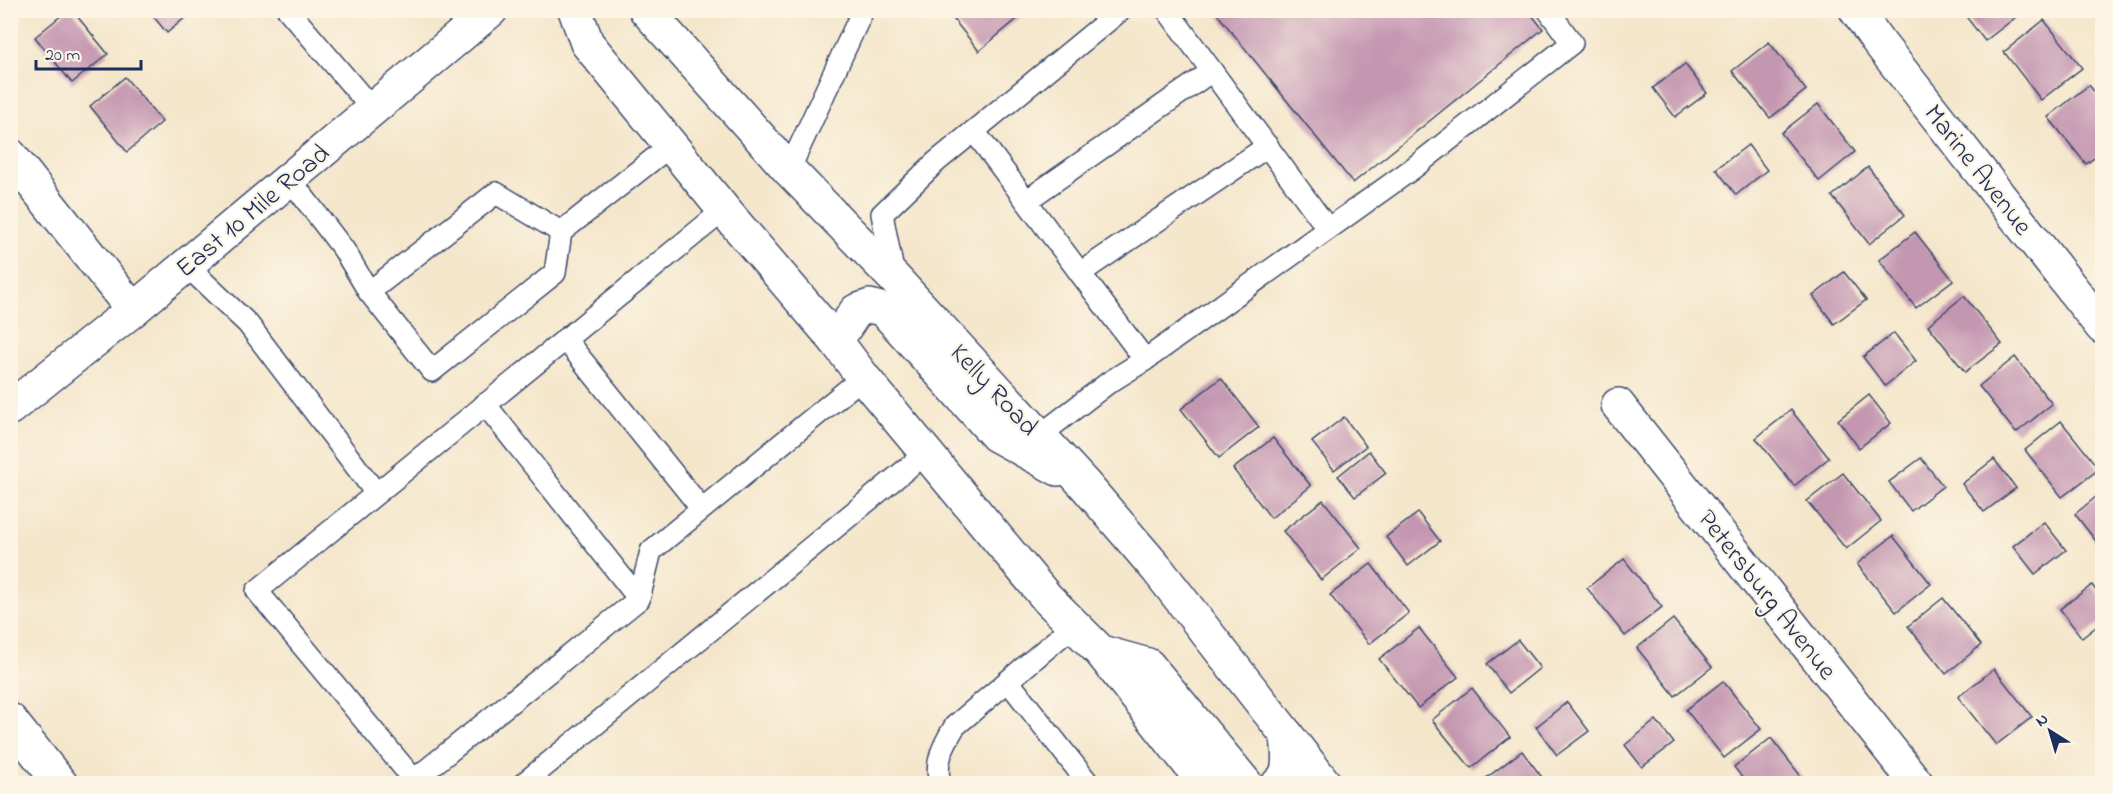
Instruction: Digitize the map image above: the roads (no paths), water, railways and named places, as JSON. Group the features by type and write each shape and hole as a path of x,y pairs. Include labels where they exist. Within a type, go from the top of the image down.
{"street":[{"name":"East 10 Mile Road","path":"10,408 133,310 492,10"},
{"path":"575,10 587,43 670,146 836,341 863,377 1047,598 1101,652 1205,783"},
{"name":"Kelly Road","path":"646,10 789,170 895,279 1084,485 1157,569 1325,783"},
{"name":"Marine Avenue","path":"1856,10 1877,40 2103,327"},
{"path":"10,155 133,310"},
{"path":"836,341 856,310 870,306 884,310 996,435 1084,485"},
{"name":"Petersburg Avenue","path":"1618,405 1917,783"},
{"path":"1101,652 1148,665 1246,783"},
{"path":"10,720 61,783"},
{"path":"1278,783 1285,778 1289,766 1287,735"}],"lane":[{"path":"288,10 373,110"},
{"path":"789,170 863,10"},
{"path":"895,279 882,214 936,162 1121,10"},
{"path":"1167,10 1328,229"},
{"path":"1039,436 1108,383 1145,360 1412,169 1572,43 1548,10"},
{"path":"1026,201 1212,71"},
{"path":"974,131 1145,360"},
{"path":"289,178 345,250 369,292 432,371 555,273 561,232 670,146"},
{"path":"1080,273 1268,146"},
{"path":"369,292 496,193 561,232"},
{"path":"724,210 257,591 414,780 639,599 651,551 863,377"},
{"path":"186,265 248,324 376,493"},
{"path":"565,339 701,508"},
{"path":"485,404 639,599"},
{"path":"523,783 926,453"},
{"path":"940,783 937,773 942,747 955,726 1074,625"},
{"path":"1008,681 1089,783"}]}
